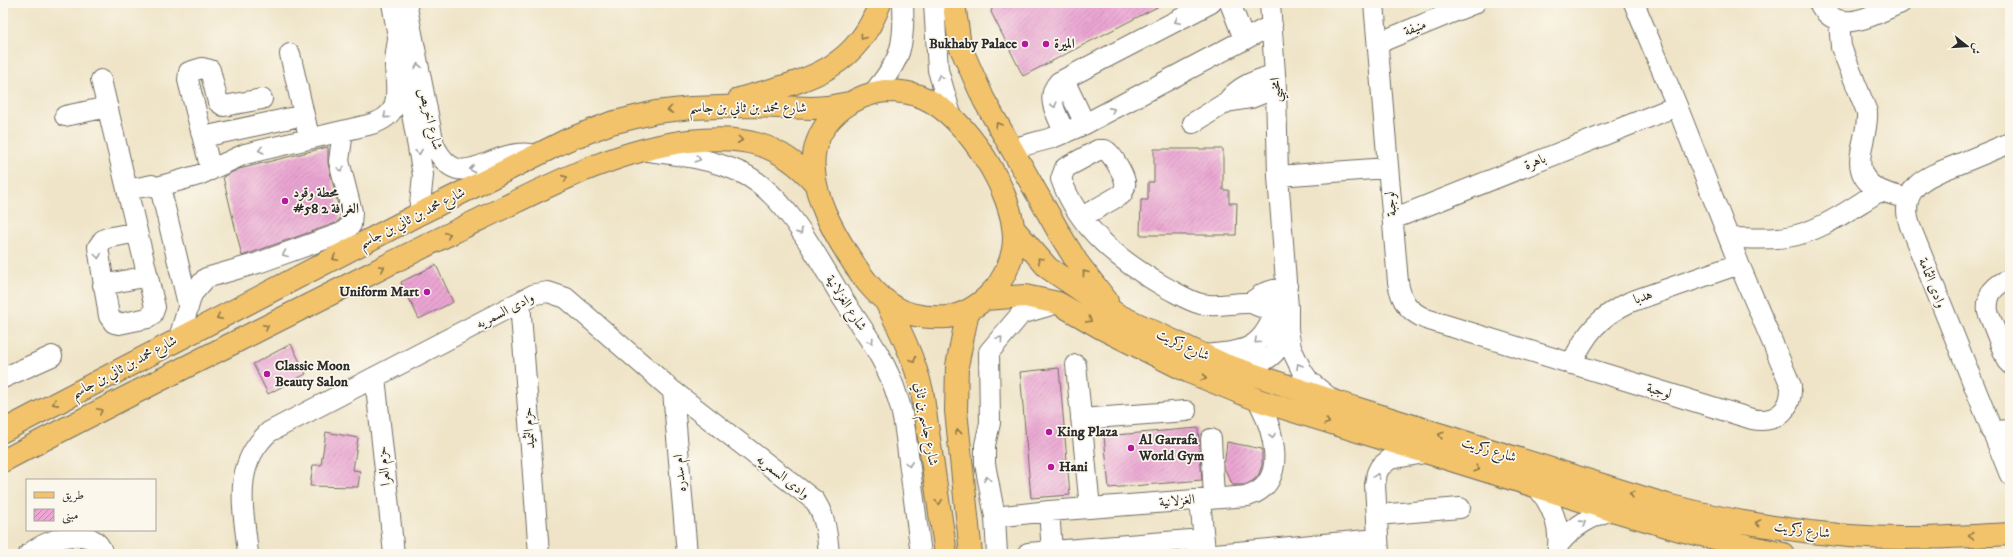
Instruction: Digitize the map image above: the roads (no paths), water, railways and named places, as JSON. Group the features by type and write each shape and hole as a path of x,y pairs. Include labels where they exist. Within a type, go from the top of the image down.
{"main road":[{"path":"714,106 804,80 826,70 848,54 864,37 875,19 880,3"},
{"path":"954,3 957,32 964,55 984,100 1043,206 1077,262 1118,314"},
{"path":"885,300 862,275 840,241 826,214 815,183 814,165 820,137 832,116 849,103 873,93 896,91 918,95 932,102 951,115 970,136 984,156 1001,189 1013,228 1012,253 1000,282 976,305"},
{"name":"شارع محمد بن ثاني بن جاسم","path":"3,431 419,214 567,140 612,123 656,112 714,106 812,108 849,103"},
{"name":"شارع محمد بن ثاني بن جاسم","path":"3,460 413,252 588,168 646,151 687,142 737,140 758,143 774,149 802,168 815,183"},
{"name":"شارع زكريت","path":"1013,228 1032,252 1048,268 1118,314 1225,365 1336,402 1667,505 1718,517 1849,536 1916,538 2010,534"},
{"name":"شارع زكريت","path":"885,300 896,308 926,317 947,317 976,305 1025,296 1058,303 1189,372 1258,400 1612,510 1693,533 1783,554"},
{"name":"شارع جاسم بن ثاني","path":"885,300 908,347 915,365 922,391 946,554"},
{"name":"شارع جاسم بن ثاني","path":"971,554 956,411 957,366 976,305"}],"street":[{"name":"شارع اخريص","path":"392,3 423,175 419,214"},
{"name":"شارع اخريص","path":"406,3 434,145 439,156 448,164 460,169 472,170 510,155 536,155"},
{"path":"873,93 891,73 900,53 904,27 903,3"},
{"path":"934,3 938,70 951,115"},
{"path":"957,32 958,19 962,3"},
{"path":"1065,133 1054,106 1052,95 1056,86 1064,80 1212,3"},
{"path":"1230,3 1244,40"},
{"name":"امخيبي","path":"1270,3 1276,81 1278,176 1287,286 1282,308 1291,348 1302,371 1319,389 1336,402"},
{"name":"لوجبة","path":"1374,3 1387,168 1400,294 1405,305 1414,314 1571,364 1752,419 1769,420 1778,416 1784,411 1789,403 1791,386 1739,264 1677,106 1634,3"},
{"name":"منيفة","path":"1378,43 1475,3"},
{"path":"1819,3 1829,16 1839,21 1858,21 1901,3"},
{"path":"1839,21 1841,47 1867,112 1867,122 1860,161 1867,180 1880,191 1908,198 1920,182 1935,173 2010,143"},
{"path":"1011,149 1065,133 1085,124 1272,25"},
{"path":"127,190 147,186 157,187 211,170 245,154 376,123 390,113 397,97 395,65 398,39"},
{"path":"290,54 310,139"},
{"path":"211,170 188,76 193,70 202,68 210,70 218,102 224,106 262,98"},
{"path":"102,80 155,307 152,315 148,318 123,324 114,323 109,316 97,252 100,243 107,238 137,232"},
{"path":"1064,80 1085,124"},
{"path":"1192,123 1227,102 1246,99 1276,81"},
{"name":"باهرة","path":"1393,219 1677,106"},
{"path":"65,116 108,107"},
{"path":"202,137 304,115"},
{"path":"179,338 188,304 196,288 206,278 258,264 347,230 351,225 353,218 339,161 343,131"},
{"name":"شارع الغزلانية","path":"646,151 692,157 742,173 760,184 773,197 802,235 876,348 891,376 899,400 905,433 921,554"},
{"path":"1278,176 1387,168"},
{"path":"157,187 163,196 188,304"},
{"path":"1729,238 1773,238 1799,234 1824,224 1880,191"},
{"name":"وادى الثمامة","path":"1908,198 1907,212 1910,226 2001,430 2010,475"},
{"path":"1082,217 1098,237 1122,260 1184,298 1211,306 1250,303 1261,307 1282,308"},
{"name":"هدبا","path":"1571,364 1588,333 1600,320 1614,309 1739,264"},
{"path":"103,285 148,276"},
{"path":"2010,280 2002,282 1992,291 1987,305 1988,312 2007,361 2010,364"},
{"path":"1250,303 1264,293 1287,286"},
{"name":"وادى السمريه","path":"248,554 242,483 245,467 258,442 269,432 520,302 542,293 554,293 566,298 673,391 815,501 822,513 826,527 829,554"},
{"name":"حزم الثميد","path":"520,302 539,554"},
{"path":"997,554 995,517 985,464 985,445 990,423 989,352 1021,314 1058,303"},
{"path":"1204,355 1237,352 1250,347 1269,327 1282,308"},
{"name":"امخيبي","path":"1225,365 1248,365 1263,361 1280,347 1288,330"},
{"path":"3,378 52,356"},
{"path":"1076,365 1090,508"},
{"name":"حزم العرا","path":"375,377 394,554"},
{"name":"ام سدره","path":"673,391 687,554"},
{"name":"الغزلانية","path":"995,517 1049,511 1248,496 1258,493 1266,486 1272,476 1274,447 1272,433 1267,417 1258,400"},
{"path":"1081,419 1186,411"},
{"path":"1208,549 1207,499 1211,439"},
{"path":"1028,553 1052,551 1378,547 1375,479 1380,467 1390,459 1425,453"},
{"path":"1538,488 1553,512 1558,527 1558,549"},
{"path":"1377,515 1460,508"},
{"path":"1558,549 1569,532 1582,523 1612,510"},
{"path":"1049,511 1052,551"},
{"path":"29,554 65,537 79,535 92,539 102,548 103,554"}],"place":[{"name":"Bukhaby Palace","path":"1025,44"},
{"name":"الميرة","path":"1046,44"},
{"name":"محطة وقود #58 الغرافة 2","path":"285,201"},
{"name":"Uniform Mart","path":"427,292"},
{"name":"Classic Moon Beauty Salon","path":"267,374"},
{"name":"King Plaza","path":"1049,432"},
{"name":"Al Garrafa World Gym","path":"1131,448"},
{"name":"Hani","path":"1051,467"}]}
